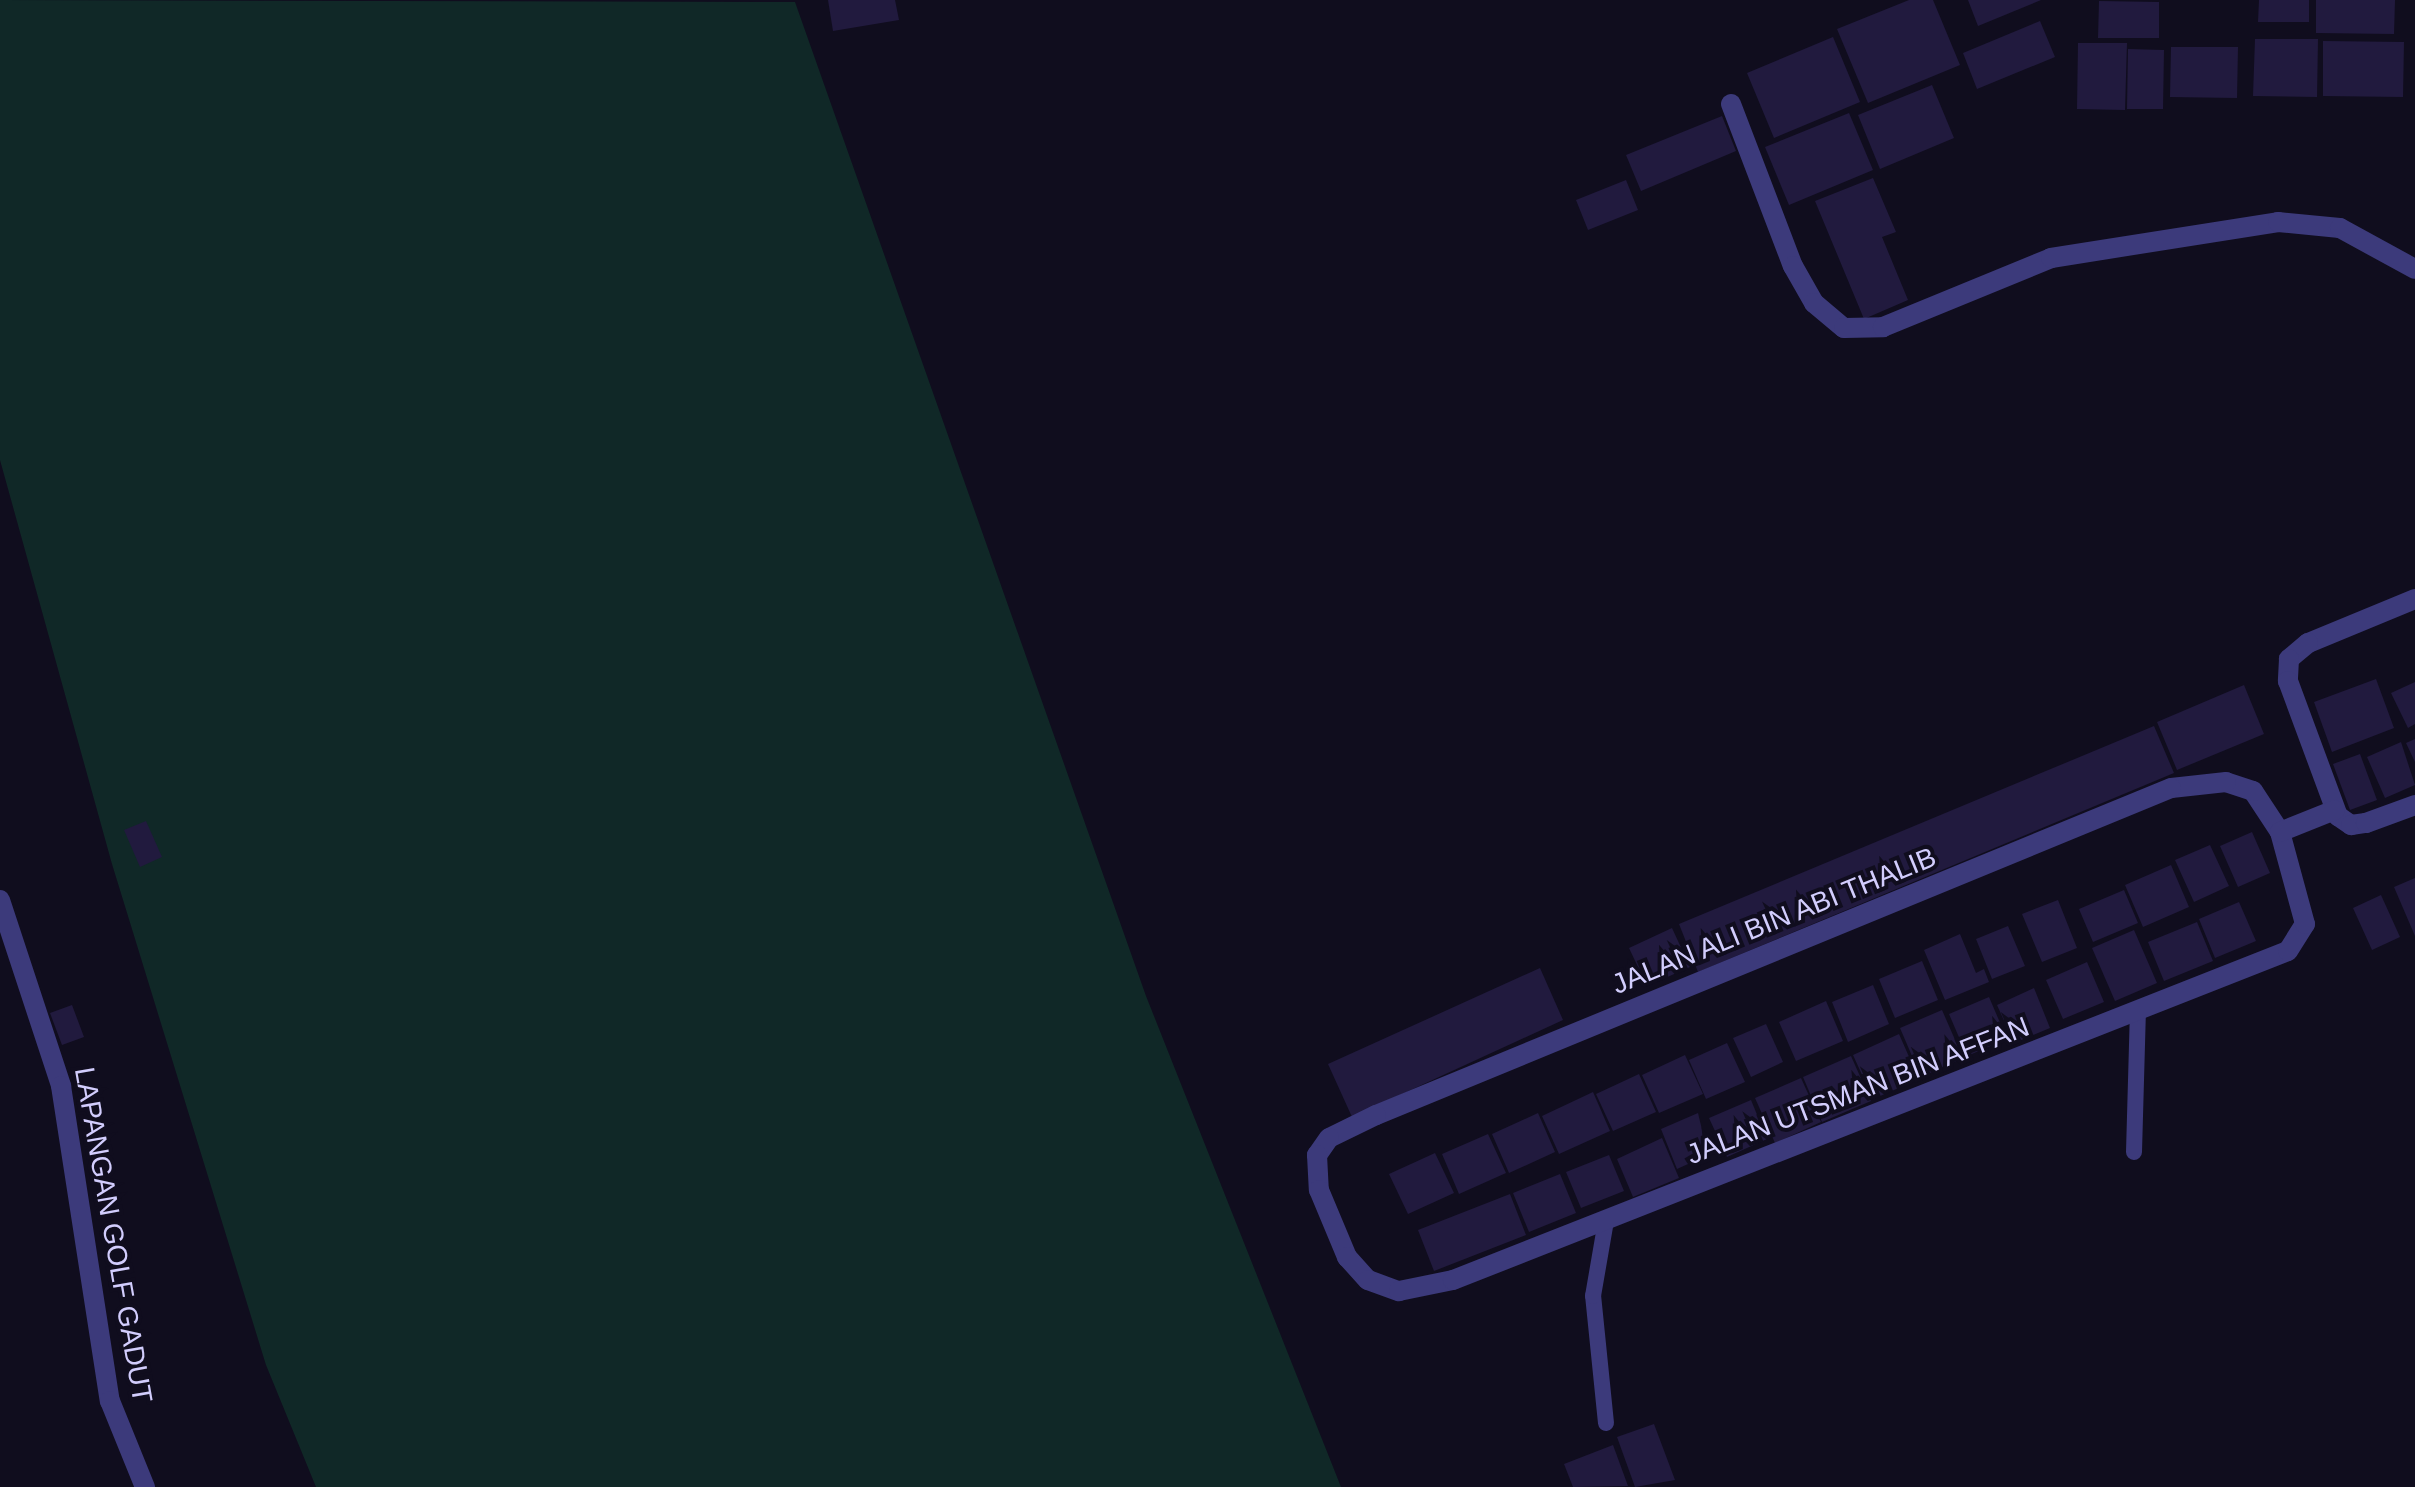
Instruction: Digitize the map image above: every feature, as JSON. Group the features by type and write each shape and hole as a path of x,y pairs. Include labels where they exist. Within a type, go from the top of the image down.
{"street":[{"path":"1731,104 1793,266 1814,303 1844,328 1883,327 2051,258 2278,222 2340,228 2415,269"},
{"path":"2415,599 2308,643 2289,659 2288,681 2335,810 2351,825 2415,805"},
{"name":"JALAN ALI BIN ABI THALIB","path":"1319,1190 1317,1155 1329,1138 1352,1126 2171,788 2226,782 2253,791 2280,832"},
{"path":"2280,832 2335,810"},
{"name":"JALAN UTSMAN BIN AFFAN","path":"1319,1190 1347,1257 1368,1280 1399,1291 1453,1280 2288,951 2305,924 2280,832"},
{"name":"LAPANGAN GOLF GADUT","path":"0,900 61,1086 110,1401 145,1487"}],"lane":[{"path":"2134,1152 2138,1011"},
{"path":"1606,1221 1593,1296 1606,1423"}],"green space":[{"path":"0,0 795,2 1146,996 1341,1487 316,1487 266,1365 112,864 0,460"}],"building":[{"path":"828,0 895,0 899,20 833,31"},
{"path":"1909,0 1933,0 1960,65 1868,103 1837,29"},
{"path":"1968,0 2041,0 1978,26"},
{"path":"2259,0 2309,0 2309,22 2258,22"},
{"path":"2316,0 2395,0 2394,34 2316,33"},
{"path":"2099,1 2159,2 2159,38 2098,38"},
{"path":"2040,21 2055,57 1977,89 1963,53"},
{"path":"1833,37 1860,102 1774,138 1747,73"},
{"path":"2255,39 2318,39 2317,97 2253,96"},
{"path":"2323,41 2404,42 2403,97 2323,96"},
{"path":"2078,43 2127,43 2125,110 2077,109"},
{"path":"2171,47 2238,47 2237,98 2170,97"},
{"path":"2128,49 2164,50 2163,109 2127,109"},
{"path":"1932,85 1954,138 1880,169 1858,115"},
{"path":"1849,113 1873,170 1789,205 1765,147"},
{"path":"1722,116 1736,151 1641,191 1626,155"},
{"path":"1873,178 1896,232 1882,237 1908,300 1864,319 1815,201"},
{"path":"1626,180 1638,210 1588,230 1576,200"},
{"path":"2376,679 2394,728 2332,752 2314,702"},
{"path":"2415,682 2415,724 2408,728 2391,693"},
{"path":"2244,685 2264,734 2177,770 2157,722"},
{"path":"2154,726 2174,773 1698,972 1679,924"},
{"path":"2415,739 2415,762 2406,743"},
{"path":"2401,742 2415,785 2385,798 2367,757"},
{"path":"2360,754 2377,800 2350,810 2333,764"},
{"path":"146,821 162,857 140,867 124,830"},
{"path":"2252,832 2270,873 2238,887 2220,846"},
{"path":"2210,845 2229,886 2194,902 2175,860"},
{"path":"2171,865 2189,907 2143,927 2125,885"},
{"path":"2415,878 2415,936 2394,887"},
{"path":"2124,890 2138,923 2093,942 2079,909"},
{"path":"2381,895 2400,937 2372,950 2353,908"},
{"path":"2058,900 2077,948 2042,962 2022,914"},
{"path":"2239,902 2256,941 2215,958 2199,919"},
{"path":"2197,922 2213,961 2164,981 2148,942"},
{"path":"2008,926 2025,966 1992,979 1976,939"},
{"path":"1672,928 1690,967 1647,986 1629,948"},
{"path":"2134,930 2157,983 2115,1001 2092,948"},
{"path":"1960,934 1976,973 1984,969 1989,982 1945,1000 1924,950"},
{"path":"1922,961 1938,1000 1895,1018 1879,979"},
{"path":"2087,962 2104,1002 2063,1019 2046,980"},
{"path":"1540,968 1563,1020 1352,1117 1328,1064"},
{"path":"1873,985 1889,1024 1848,1042 1832,1002"},
{"path":"2034,988 2050,1028 2014,1043 1997,1005"},
{"path":"1989,997 2007,1039 1967,1056 1949,1014"},
{"path":"1826,1001 1843,1041 1796,1061 1779,1022"},
{"path":"72,1005 84,1037 62,1045 50,1013"},
{"path":"1942,1010 1963,1058 1921,1077 1900,1028"},
{"path":"1766,1024 1783,1062 1751,1077 1733,1038"},
{"path":"1899,1034 1910,1059 1899,1064 1908,1084 1873,1099 1853,1055"},
{"path":"1727,1043 1745,1082 1706,1099 1689,1060"},
{"path":"1685,1055 1703,1094 1659,1113 1642,1075"},
{"path":"1851,1056 1871,1101 1822,1122 1803,1077"},
{"path":"1639,1074 1656,1112 1613,1131 1596,1094"},
{"path":"1801,1078 1821,1122 1775,1143 1755,1098"},
{"path":"1593,1092 1610,1131 1559,1154 1542,1116"},
{"path":"1751,1100 1767,1139 1727,1157 1709,1118"},
{"path":"1538,1113 1555,1152 1509,1173 1492,1134"},
{"path":"1698,1113 1708,1155 1677,1169 1661,1129"},
{"path":"1488,1134 1506,1173 1459,1194 1442,1154"},
{"path":"1662,1138 1679,1178 1633,1197 1617,1159"},
{"path":"1435,1153 1454,1193 1408,1214 1389,1174"},
{"path":"1609,1155 1624,1191 1581,1208 1566,1172"},
{"path":"1560,1174 1576,1213 1529,1232 1513,1193"},
{"path":"1510,1194 1526,1235 1434,1271 1418,1230"},
{"path":"1654,1424 1675,1480 1635,1487 1617,1437"},
{"path":"1613,1445 1628,1486 1573,1487 1564,1464"}]}
